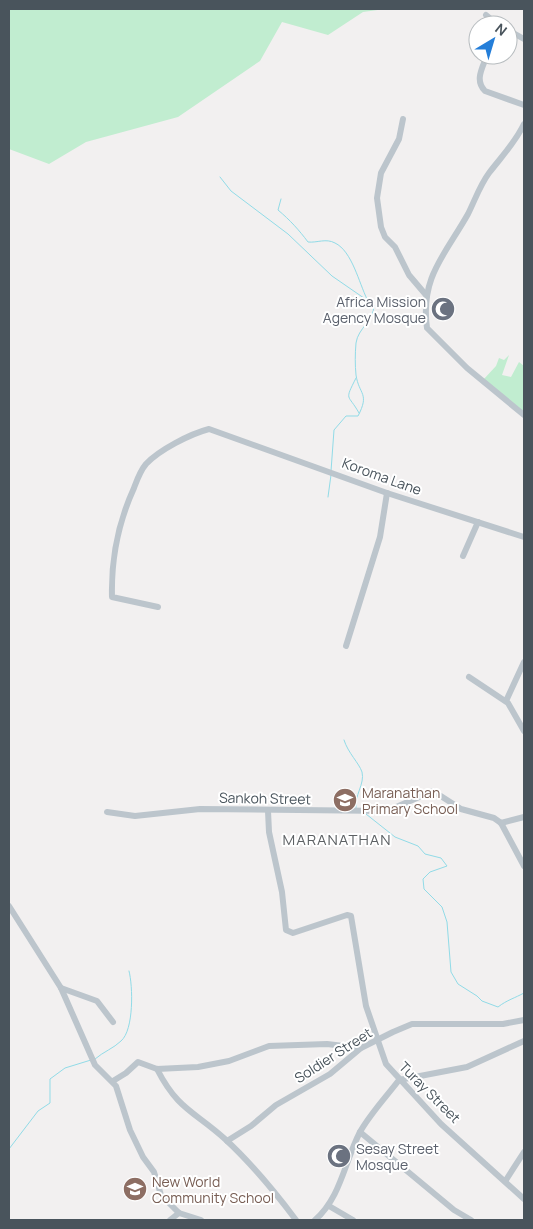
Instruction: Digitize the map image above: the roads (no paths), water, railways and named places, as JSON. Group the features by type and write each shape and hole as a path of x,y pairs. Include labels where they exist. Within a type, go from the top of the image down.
{"street":[{"path":"484,65 479,78 480,86 485,91 524,105"},
{"path":"403,119 399,139 381,173 378,186 380,227 385,237 395,246 409,274 426,295"},
{"path":"524,124 508,152 488,174 467,215 439,258 431,273 426,295 427,328 467,368 524,415"},
{"name":"Koroma Lane","path":"158,607 112,597 113,555 128,501 145,465 163,451 189,436 209,429 387,492 524,537"},
{"path":"346,646 380,536 387,492"},
{"path":"463,556 478,522"},
{"path":"506,702 524,662"},
{"path":"469,677 506,702 513,709 524,731"},
{"name":"Sankoh Street","path":"107,812 135,816 200,809 387,812 433,791 461,809 494,818 501,823"},
{"name":"Turay Street","path":"268,811 269,832 282,892 286,930 293,933 346,916 352,918 354,943 366,1006 376,1042 386,1064 441,1124 506,1180 524,1199"},
{"path":"524,817 501,823 524,866"},
{"path":"9,906 62,988 95,1065 113,1080 138,1146 154,1172 161,1195 179,1213 201,1220"},
{"path":"62,988 97,1001 114,1022"},
{"name":"Soldier Street","path":"227,1141 251,1126 276,1106 330,1074 361,1048 412,1024 503,1024 524,1020"},
{"path":"315,1220 329,1206 360,1132 399,1080 467,1067 524,1042"},
{"path":"113,1080 126,1073 138,1062 157,1069 211,1066 269,1046 327,1044 361,1048"},
{"path":"157,1069 170,1094 227,1141 263,1179 296,1220"},
{"path":"360,1132 454,1210 471,1220"},
{"path":"506,1180 524,1152"},
{"path":"329,1206 353,1220"},
{"path":"170,1220 179,1213"}],"waterway":[{"path":"220,177 231,191 288,234 332,276 374,305 371,316 357,338 356,343 356,375 363,394 363,403 358,416 346,416 334,430 331,471"},
{"path":"281,199 278,210 308,242 332,242 341,247 350,260 367,299"},
{"path":"356,378 349,397 359,413"},
{"path":"328,497 331,475"},
{"path":"344,740 363,776 356,808"},
{"path":"366,814 395,837 418,846 425,854 441,858 447,866 430,872 423,879 424,889 442,907 447,922 451,972 458,984 482,1001 498,1007 524,993"},
{"path":"95,1059 121,1041 128,1028 131,1008 129,971"},
{"path":"9,1149 38,1111 50,1103 50,1079 65,1068 91,1060"}],"place":[{"name":"Africa Mission Agency Mosque","path":"443,309"},
{"name":"Maranathan Primary School","path":"345,800"},
{"name":"Sesay Street Mosque","path":"339,1156"},
{"name":"New World Community School","path":"135,1189"}],"district":[{"name":"MARANATHAN","path":"337,839"}]}
